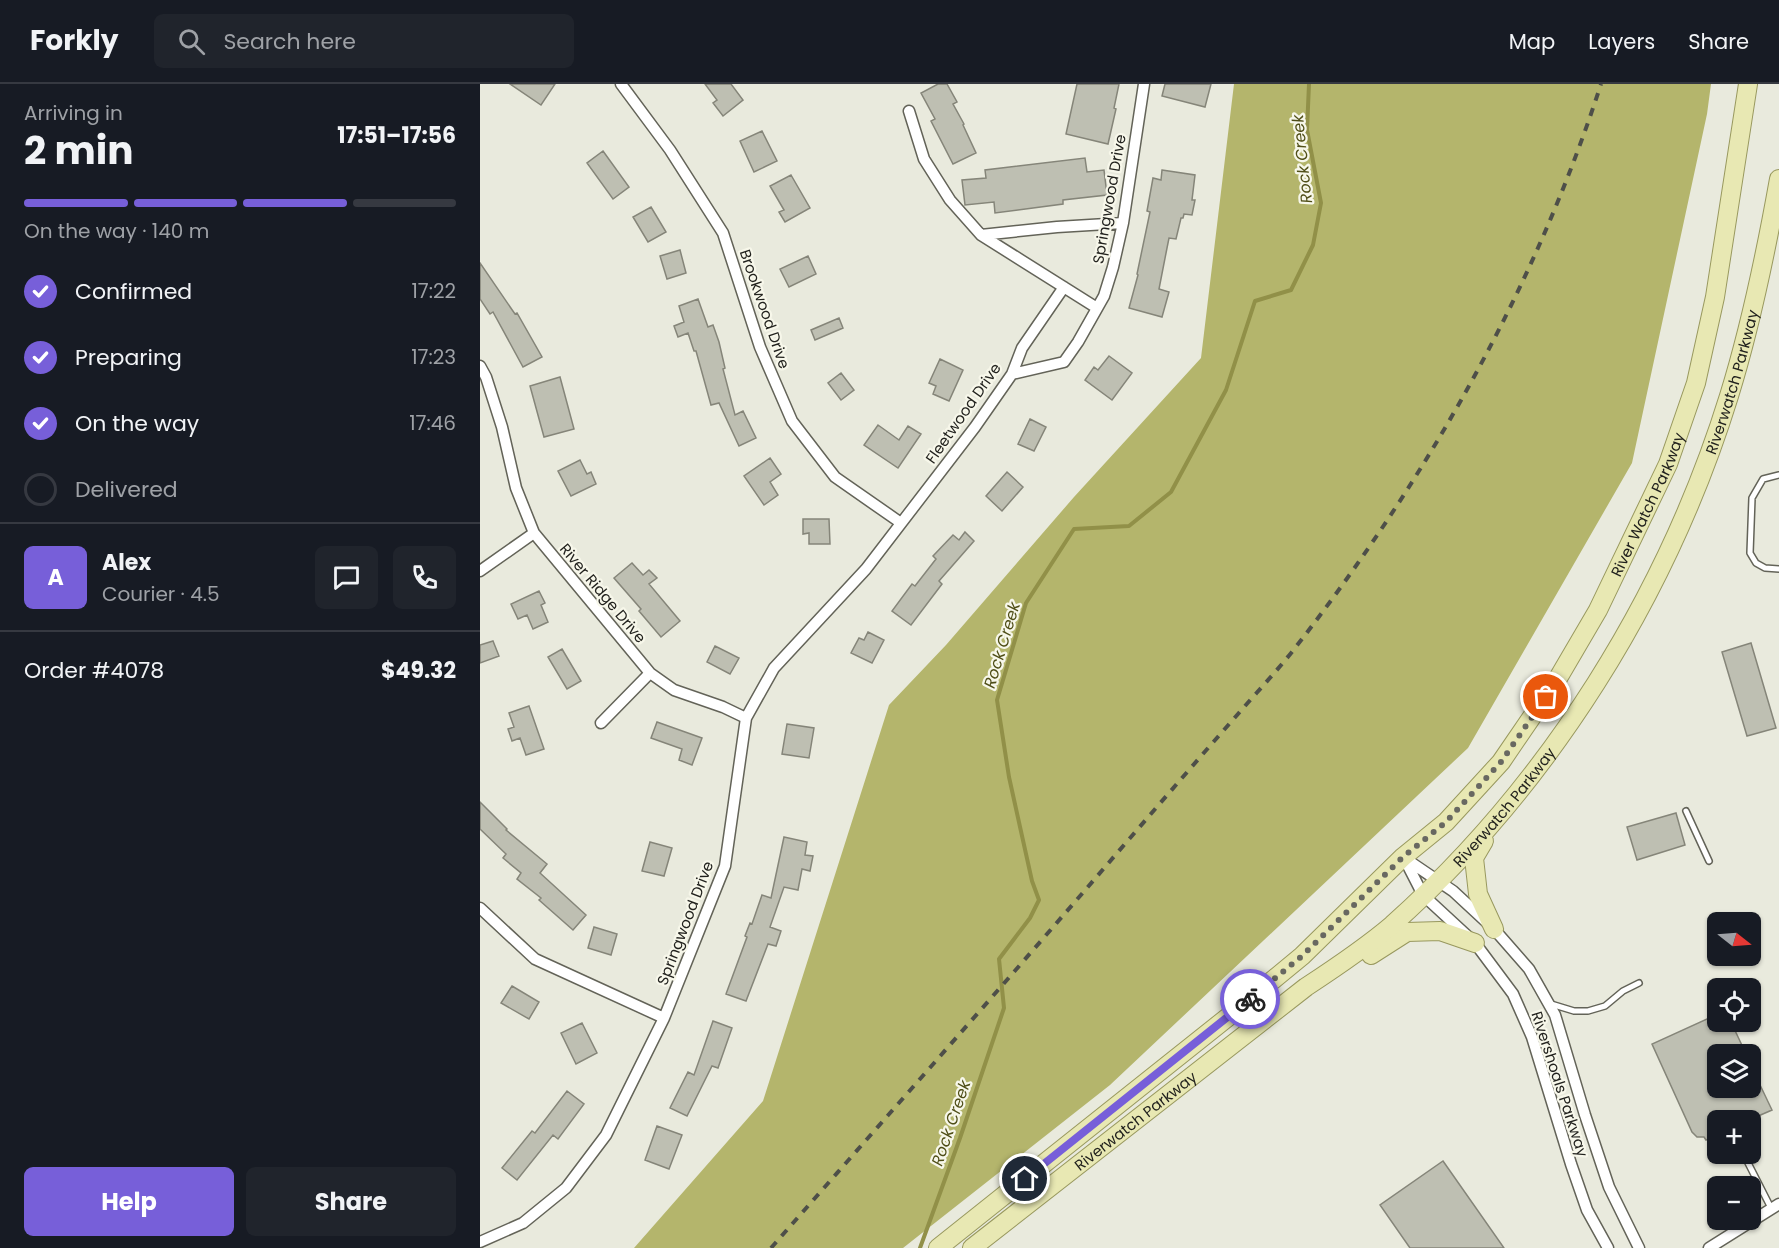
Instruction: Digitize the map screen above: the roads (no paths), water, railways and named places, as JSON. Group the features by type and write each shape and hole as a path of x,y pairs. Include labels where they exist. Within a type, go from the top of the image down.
{"main road":[{"name":"River Watch Parkway","path":"1403,857 1446,822 1501,762 1544,698 1598,610 1668,464 1696,382 1715,297 1748,84"},
{"name":"Riverwatch Parkway","path":"972,1248 1306,987 1354,956 1391,925 1440,881 1499,814 1565,728 1615,651 1685,516 1712,446 1743,351 1761,276 1779,179"},
{"path":"1494,929 1478,894 1474,858 1499,814"},
{"name":"Riverwatch Parkway","path":"938,1248 1302,956 1403,857"},
{"path":"1237,1043 1294,1012 1374,952 1407,932 1440,931 1475,943"}],"street":[{"name":"Brookwood Drive","path":"621,84 670,150 723,233 760,347 792,421 835,477 901,523"},
{"name":"Springwood Drive","path":"1012,374 1064,362 1104,296 1123,223 1144,84"},
{"path":"909,111 924,159 950,200 981,235 1097,308"},
{"path":"981,235 1123,223"},
{"name":"Fleetwood Drive","path":"901,523 975,428 1012,374 1022,348 1064,287"},
{"name":"River Ridge Drive","path":"480,366 486,377 502,427 516,488 534,533 650,673 674,690 723,707 746,718"},
{"name":"Springwood Drive","path":"480,1242 523,1223 566,1188 606,1135 664,1018 725,866 746,718 774,668 866,569 901,523"},
{"path":"480,571 534,533"},
{"path":"601,723 650,673"},
{"name":"Rivershoals Parkway","path":"1403,857 1453,891 1494,929 1529,969 1555,1015 1609,1187 1639,1248"},
{"name":"Rivershoals Parkway","path":"1403,857 1423,895 1475,943 1513,994 1527,1026 1587,1210 1608,1248"},
{"path":"480,908 535,959 664,1018"},
{"path":"1709,1248 1775,1206"}],"lane":[{"path":"1779,475 1764,479 1752,498 1750,553 1756,562 1766,568 1779,569"},
{"path":"1686,811 1708,861"},
{"path":"1548,1002 1574,1011 1588,1011 1605,1006 1623,991 1639,983"},
{"path":"1749,1164 1775,1206"}],"waterway":[{"name":"Rock Creek","path":"920,1248 1004,1008 999,959 1030,918 1039,900 1032,881 1009,777 997,700 1026,603 1074,529 1129,526 1171,492 1226,390 1255,301 1291,290 1313,245 1321,203 1307,130 1309,84"}],"railway":[{"path":"771,1248 1274,673 1343,584 1432,449 1473,379 1510,308 1544,234 1601,84"}]}
